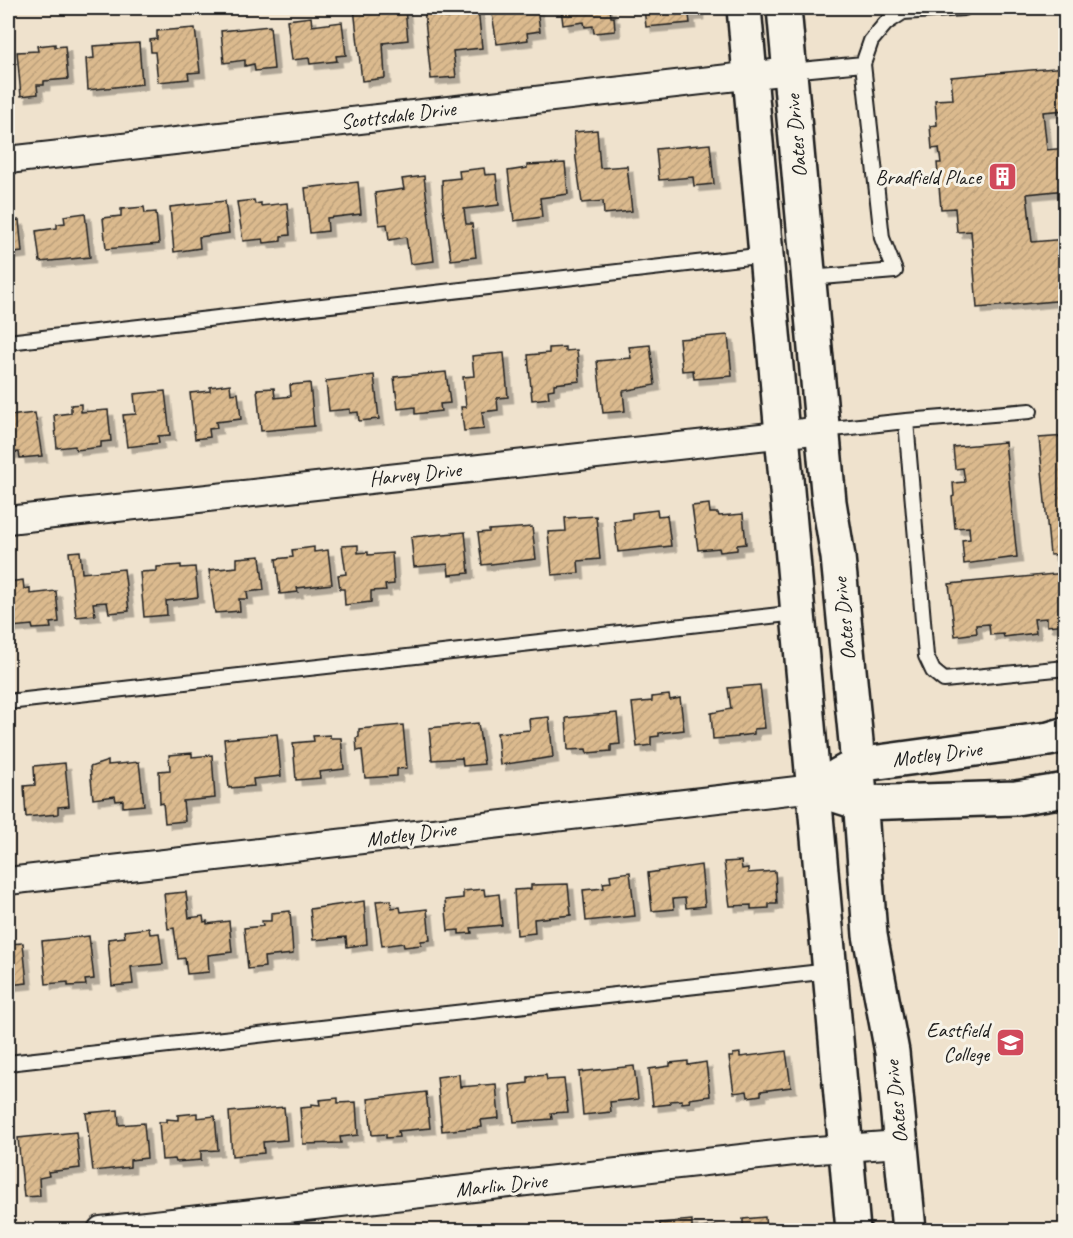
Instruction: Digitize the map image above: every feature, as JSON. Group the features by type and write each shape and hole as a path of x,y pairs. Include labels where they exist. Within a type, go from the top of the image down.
{"main road":[{"name":"Oates Drive","path":"744,8 853,1230"},
{"name":"Oates Drive","path":"784,8 829,502 837,557 857,765 870,935 892,1052 909,1230"},
{"name":"Motley Drive","path":"814,788 857,765 1049,739 1065,734"},
{"name":"Motley Drive","path":"814,788 860,803 1016,798 1065,790"}],"street":[{"name":"Scottsdale Drive","path":"8,160 790,70"},
{"name":"Harvey Drive","path":"8,520 824,430"},
{"name":"Motley Drive","path":"8,880 814,788"},
{"name":"Marlin Drive","path":"101,1230 846,1148 900,1144"}],"lane":[{"path":"809,278 895,271 882,238 863,64 871,41 886,23 903,12 964,8"},
{"path":"790,70 863,64"},
{"path":"8,342 766,255"},
{"path":"824,430 1030,411"},
{"path":"906,421 926,656 933,671 944,680 1065,668"},
{"path":"8,702 797,613"},
{"path":"8,1063 830,971"}],"building":[{"path":"354,8 405,9 408,40 383,43 385,78 362,81"},
{"path":"444,8 445,18 457,17 457,8 478,8 482,48 453,51 456,77 431,79 424,9"},
{"path":"491,8 537,8 540,31 527,33 528,40 497,44"},
{"path":"561,8 610,8 611,17 614,17 615,31 594,33 593,26 585,27 584,22 563,25"},
{"path":"644,8 698,8 698,14 689,15 690,23 646,27"},
{"path":"311,17 312,26 342,22 346,55 336,56 337,61 310,64 309,58 292,60 287,20"},
{"path":"270,26 274,69 255,71 254,64 245,66 245,60 224,63 221,31"},
{"path":"195,28 200,72 188,73 189,79 158,82 155,52 151,52 150,40 157,39 157,31"},
{"path":"139,43 142,84 88,90 86,59 94,58 93,46"},
{"path":"55,44 55,47 65,46 68,79 44,81 44,85 37,85 38,94 21,96 17,52 38,51 37,46"},
{"name":"Bradfield Place","path":"1066,67 1066,110 1043,112 1047,150 1066,148 1066,190 1027,194 1032,242 1066,239 1066,300 977,308 971,231 957,232 955,208 941,209 937,163 941,163 939,148 932,149 930,126 937,125 935,100 953,99 951,77"},
{"path":"597,130 600,168 627,166 632,211 604,214 603,201 582,203 574,132"},
{"path":"710,144 714,184 694,186 693,177 659,180 656,149"},
{"path":"565,163 568,194 540,198 542,217 514,221 508,171 527,168 527,165"},
{"path":"484,168 485,175 496,174 499,205 464,209 466,224 472,224 476,257 451,260 443,208 442,180 460,178 459,171"},
{"path":"424,176 434,261 410,264 406,237 389,240 387,224 379,225 375,193 404,189 402,179"},
{"path":"358,182 361,214 327,218 328,231 310,233 305,188"},
{"path":"254,200 255,204 261,203 261,206 287,203 290,235 281,236 281,241 264,243 263,239 243,241 237,202"},
{"path":"225,201 229,233 199,237 200,248 174,252 170,207"},
{"path":"144,207 145,213 156,212 159,244 106,249 103,218 121,216 121,209"},
{"path":"85,213 90,257 40,262 36,231 57,228 57,224 65,223 64,216"},
{"path":"19,220 22,252 8,254 8,222"},
{"path":"728,335 732,376 694,379 693,370 682,371 679,339"},
{"path":"650,345 655,385 623,391 625,411 603,413 597,361 631,358 629,347"},
{"path":"565,347 565,351 577,350 580,381 554,384 554,389 548,390 549,398 532,400 528,355 549,353 549,348"},
{"path":"504,353 508,397 497,398 498,410 482,412 484,429 464,431 461,407 466,407 463,377 474,376 472,356"},
{"path":"446,372 450,403 440,404 441,411 415,414 415,407 398,409 394,377"},
{"path":"374,375 379,419 359,421 358,412 350,413 350,409 329,411 326,381"},
{"path":"310,383 314,426 261,431 257,389 274,388 275,398 291,396 290,385"},
{"path":"230,384 231,394 238,393 241,419 216,422 217,428 209,429 210,437 195,439 190,393 210,391 210,387"},
{"path":"165,391 170,435 158,436 159,443 127,447 123,415 136,414 134,394"},
{"path":"81,404 81,412 108,410 111,441 101,442 101,447 76,450 75,446 57,448 54,415 71,413 71,405"},
{"path":"35,413 42,456 20,458 19,452 9,453 8,416"},
{"path":"1066,436 1066,554 1050,555 1039,438"},
{"path":"1005,442 1017,557 964,564 962,540 970,539 969,527 955,528 952,497 954,496 953,483 965,482 963,468 955,469 953,447"},
{"path":"709,504 710,513 718,513 719,516 743,514 746,544 737,545 737,550 720,552 719,548 698,550 692,506"},
{"path":"657,510 658,516 667,515 671,546 618,552 614,521 632,519 632,513"},
{"path":"596,516 600,559 578,561 579,573 552,575 548,532 566,531 565,518"},
{"path":"532,527 536,559 482,565 478,533"},
{"path":"465,532 469,573 449,575 448,564 414,567 411,537"},
{"path":"358,545 358,553 368,552 368,555 392,553 394,584 385,585 386,590 371,591 371,602 345,605 344,589 340,589 338,575 346,574 342,546"},
{"path":"314,547 314,552 328,550 332,584 297,588 298,592 280,594 276,559 293,557 292,550"},
{"path":"80,551 82,573 124,569 129,611 109,613 107,602 93,603 95,615 76,617 69,552"},
{"path":"260,556 264,590 247,592 248,599 239,599 240,611 215,613 209,570 237,567 237,558"},
{"path":"181,565 181,568 195,567 198,597 166,601 167,615 144,617 140,572 157,571 157,567"},
{"path":"1065,573 1066,624 1047,626 1047,618 1034,619 1036,633 1004,637 1003,634 990,635 989,624 976,625 977,633 955,636 949,584"},
{"path":"23,580 24,589 30,588 30,594 56,591 59,622 50,623 51,628 33,629 32,625 11,627 8,582"},
{"path":"760,685 765,728 754,729 754,734 713,739 711,713 731,709 728,688"},
{"path":"669,695 670,700 680,698 684,730 659,733 659,736 651,737 651,745 637,747 632,703 652,701 652,697"},
{"path":"617,713 620,744 611,745 611,751 587,753 586,749 568,750 566,718"},
{"path":"549,717 553,757 500,765 497,733 530,730 529,719"},
{"path":"478,723 484,764 463,766 462,758 432,760 429,728"},
{"path":"403,725 407,768 397,769 397,776 365,778 362,750 357,751 356,738 359,737 359,729"},
{"path":"277,734 281,776 253,779 254,786 229,788 224,739"},
{"path":"330,735 330,738 341,738 344,769 319,772 320,778 296,780 293,743 314,741 313,736"},
{"path":"192,753 192,757 212,755 215,798 183,801 185,821 165,823 163,803 160,804 159,771 170,770 169,755"},
{"path":"108,761 108,765 139,762 144,805 123,807 123,800 116,801 115,796 93,799 90,767"},
{"path":"65,763 69,806 58,807 58,814 26,817 24,786 35,785 34,766"},
{"path":"741,861 742,869 748,868 748,873 775,871 777,904 769,904 769,908 751,909 751,905 730,906 724,862"},
{"path":"701,865 705,906 686,908 685,898 673,899 674,909 652,911 648,873"},
{"path":"630,872 635,916 586,921 583,890 604,888 603,883 611,882 610,875"},
{"path":"568,884 571,915 534,919 535,933 517,935 514,890 531,889 531,885"},
{"path":"484,889 485,896 499,894 502,925 471,928 472,933 459,934 459,930 448,931 445,900 463,898 463,891"},
{"path":"186,892 189,918 203,916 207,924 229,921 232,952 208,955 209,972 187,974 185,958 178,959 174,928 168,929 164,894"},
{"path":"391,900 392,908 400,907 401,912 427,909 430,940 421,941 421,945 404,947 403,943 382,946 376,901"},
{"path":"364,901 367,944 347,947 346,937 313,940 310,909"},
{"path":"290,911 293,954 264,957 265,967 248,969 244,928 263,926 262,921 271,921 271,913"},
{"path":"149,928 150,934 159,933 163,964 131,967 133,984 112,986 108,939 125,937 124,931"},
{"path":"89,936 94,979 85,980 86,985 68,986 68,982 46,984 42,941"},
{"path":"23,943 27,983 8,985 8,944"},
{"path":"786,1051 791,1087 761,1091 761,1095 748,1097 747,1091 734,1093 729,1057 740,1053 740,1057"},
{"path":"688,1061 688,1065 706,1062 710,1096 689,1099 690,1102 670,1101 670,1104 653,1106 649,1069"},
{"path":"634,1066 638,1099 610,1102 611,1112 583,1115 579,1072"},
{"path":"459,1074 460,1087 496,1084 499,1118 481,1120 482,1127 442,1131 437,1077"},
{"path":"546,1075 547,1080 564,1079 568,1112 551,1113 552,1119 514,1122 510,1085 528,1083 528,1077"},
{"path":"426,1092 430,1128 398,1131 399,1137 386,1138 386,1134 372,1135 368,1099"},
{"path":"338,1098 338,1103 356,1102 358,1135 340,1137 341,1143 303,1144 300,1108 311,1107 311,1104 320,1105 319,1100"},
{"path":"284,1107 287,1140 263,1142 264,1153 232,1156 229,1112"},
{"path":"118,1110 119,1125 144,1123 147,1158 130,1160 130,1167 93,1171 86,1113"},
{"path":"197,1113 197,1118 215,1116 218,1150 201,1151 201,1160 176,1162 175,1159 162,1160 159,1122 166,1122 166,1119 178,1120 178,1115"},
{"path":"76,1132 80,1168 48,1172 49,1176 39,1178 40,1196 24,1197 18,1138"},
{"path":"765,1217 766,1230 743,1230 743,1219"},
{"path":"692,1220 692,1229 718,1226 719,1230 660,1230 660,1223"}],"place":[{"name":"Bradfield Place","path":"1002,177"},
{"name":"Eastfield College","path":"1010,1042"}]}
